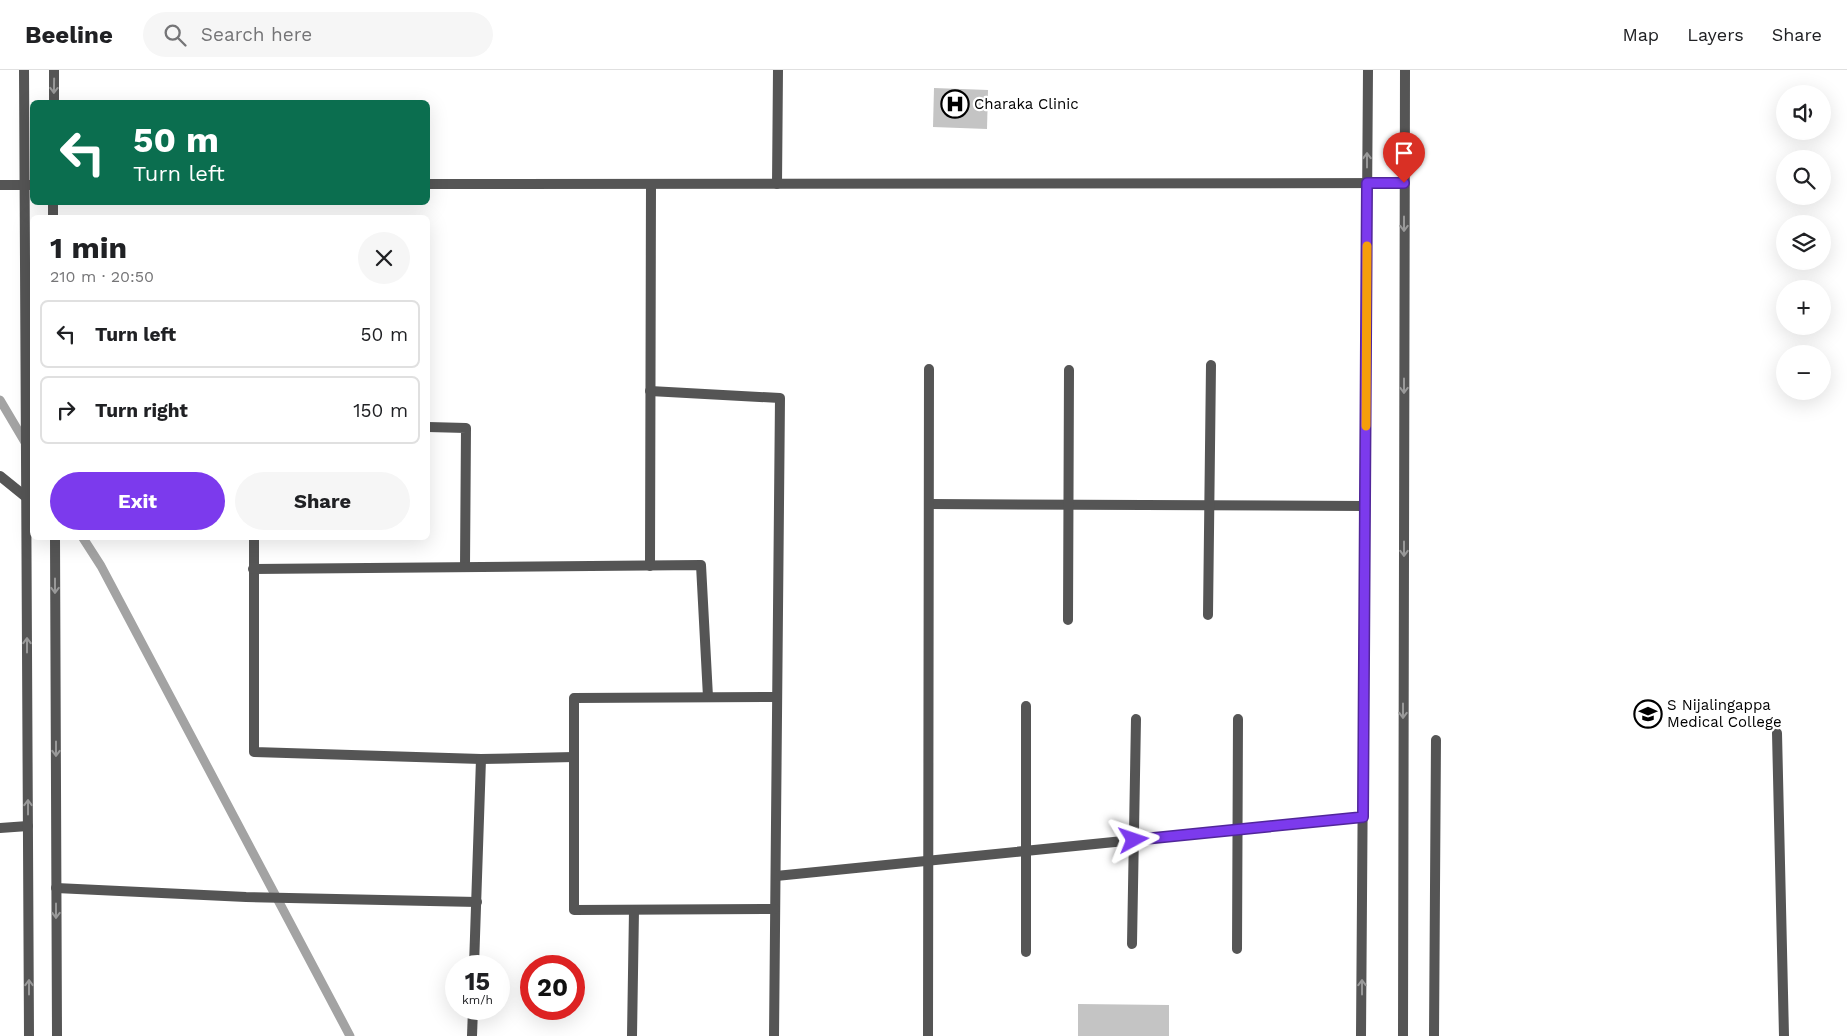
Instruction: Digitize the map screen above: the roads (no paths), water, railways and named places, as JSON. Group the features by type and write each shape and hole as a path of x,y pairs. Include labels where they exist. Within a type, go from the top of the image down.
{"street":[{"path":"24,70 28,185 25,376 29,1036"},
{"path":"54,70 54,100"},
{"path":"777,184 778,70"},
{"path":"1361,1036 1368,70"},
{"path":"1402,1036 1405,70"},
{"path":"430,184 1404,183"},
{"path":"650,566 651,184"},
{"path":"0,185 28,185"},
{"path":"1208,616 1211,365"},
{"path":"928,1036 930,369"},
{"path":"1068,620 1069,370"},
{"path":"650,391 780,398 774,1036"},
{"path":"430,427 466,428 465,567"},
{"path":"0,476 26,497"},
{"path":"929,504 1365,506"},
{"path":"55,540 57,1036"},
{"path":"254,540 254,752 481,759 574,757"},
{"path":"253,569 701,565 708,697"},
{"path":"775,909 574,910 574,698 777,697"},
{"path":"1026,706 1026,952"},
{"path":"1132,944 1136,719"},
{"path":"1237,949 1238,719"},
{"path":"1776,733 1784,1036"},
{"path":"1434,1036 1436,740"},
{"path":"474,955 481,759"},
{"path":"776,876 1363,817"},
{"path":"0,828 28,826"},
{"path":"56,888 255,897 476,902"},
{"path":"632,1036 634,910"},
{"path":"472,1036 473,1020"}],"waterway":[{"path":"0,400 30,451"},
{"path":"84,540 101,566 350,1036"}],"place":[{"name":"Charaka Clinic","path":"955,104"},
{"name":"S Nijalingappa Medical College","path":"1648,714"}]}
